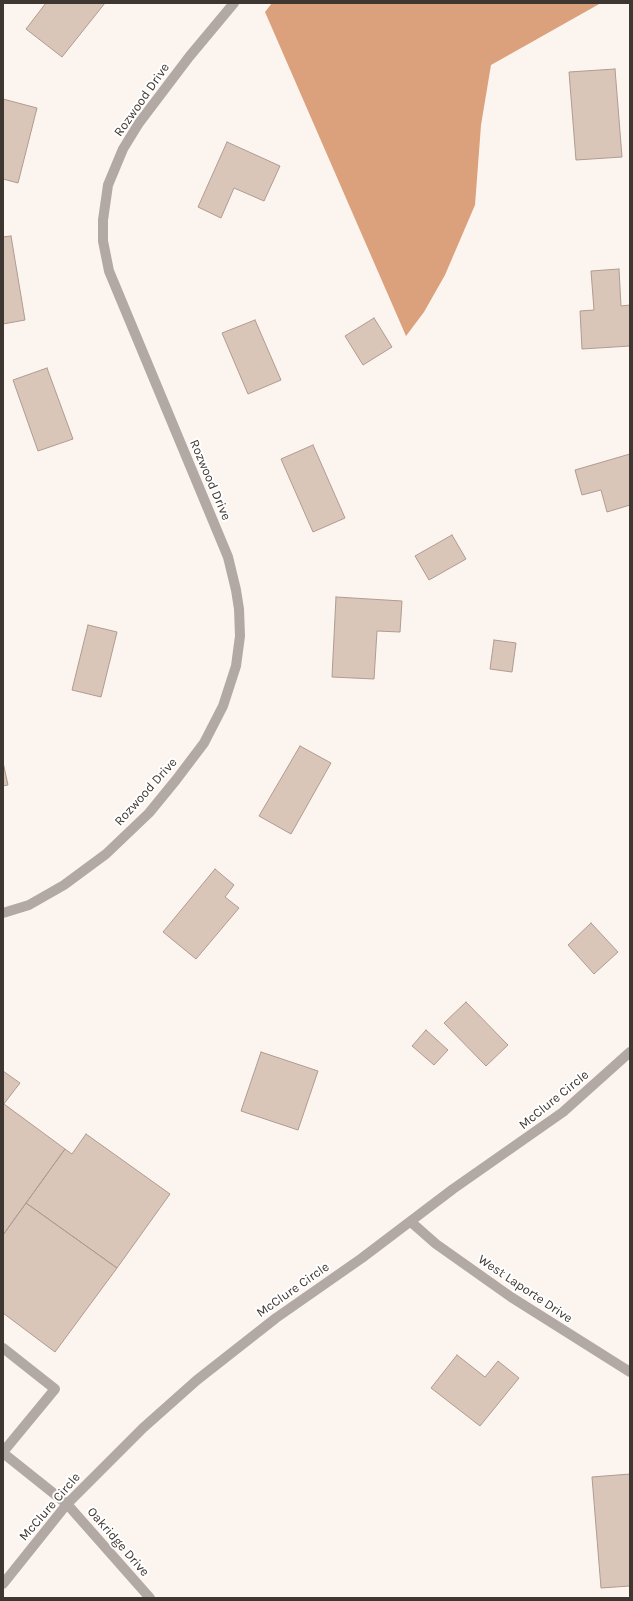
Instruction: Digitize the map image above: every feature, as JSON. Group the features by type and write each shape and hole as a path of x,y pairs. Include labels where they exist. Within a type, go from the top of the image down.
{"street":[{"name":"Rozwood Drive","path":"3,913 29,905 64,885 106,854 149,813 204,743 223,706 236,666 240,636 239,609 228,557 109,271 103,241 103,220 108,185 123,149 139,123 189,57 234,3"},
{"name":"McClure Circle","path":"3,1584 67,1504 143,1428 197,1380 276,1318 362,1258 453,1189 563,1112 630,1052"},
{"name":"West Laporte Drive","path":"411,1222 436,1244 511,1298 630,1372"},
{"path":"3,1348 55,1389 3,1452"},
{"name":"Oakridge Drive","path":"3,1452 67,1504 150,1598"}],"shaded area":[{"path":"272,3 601,3 491,65 481,125 475,205 445,275 424,312 406,336 265,12"}],"building":[{"path":"46,3 105,3 62,57 26,29"},
{"path":"615,69 622,157 576,160 569,72"},
{"path":"3,99 37,108 18,183 3,179"},
{"path":"227,142 280,166 264,201 234,188 221,218 198,207"},
{"path":"11,236 25,320 3,324 3,237"},
{"path":"619,269 621,306 630,305 630,346 582,349 580,311 594,310 591,271"},
{"path":"374,318 392,347 363,365 345,336"},
{"path":"255,320 281,380 248,394 222,333"},
{"path":"47,368 73,439 38,451 13,380"},
{"path":"313,445 345,518 313,532 281,459"},
{"path":"630,454 630,505 607,512 601,490 582,495 575,470"},
{"path":"452,535 466,559 429,580 415,556"},
{"path":"336,597 402,601 400,632 377,631 374,679 332,677"},
{"path":"88,625 117,632 101,697 72,690"},
{"path":"494,640 516,643 512,672 490,669"},
{"path":"300,746 331,763 291,834 259,816"},
{"path":"3,762 8,785 3,786"},
{"path":"215,869 234,885 225,897 239,908 196,959 163,932"},
{"path":"591,923 618,952 594,974 568,945"},
{"path":"466,1002 508,1045 486,1066 444,1023"},
{"path":"426,1030 448,1050 434,1065 412,1046"},
{"path":"261,1052 318,1071 298,1130 241,1111"},
{"path":"3,1071 20,1083 3,1105"},
{"path":"4,1104 65,1149 3,1235 3,1105"},
{"path":"86,1134 170,1194 117,1268 26,1203 65,1149 72,1154"},
{"path":"26,1203 117,1268 55,1352 3,1313 3,1235"},
{"path":"457,1355 485,1377 498,1361 519,1378 480,1426 431,1388"},
{"path":"630,1474 630,1586 601,1588 592,1477"}]}
